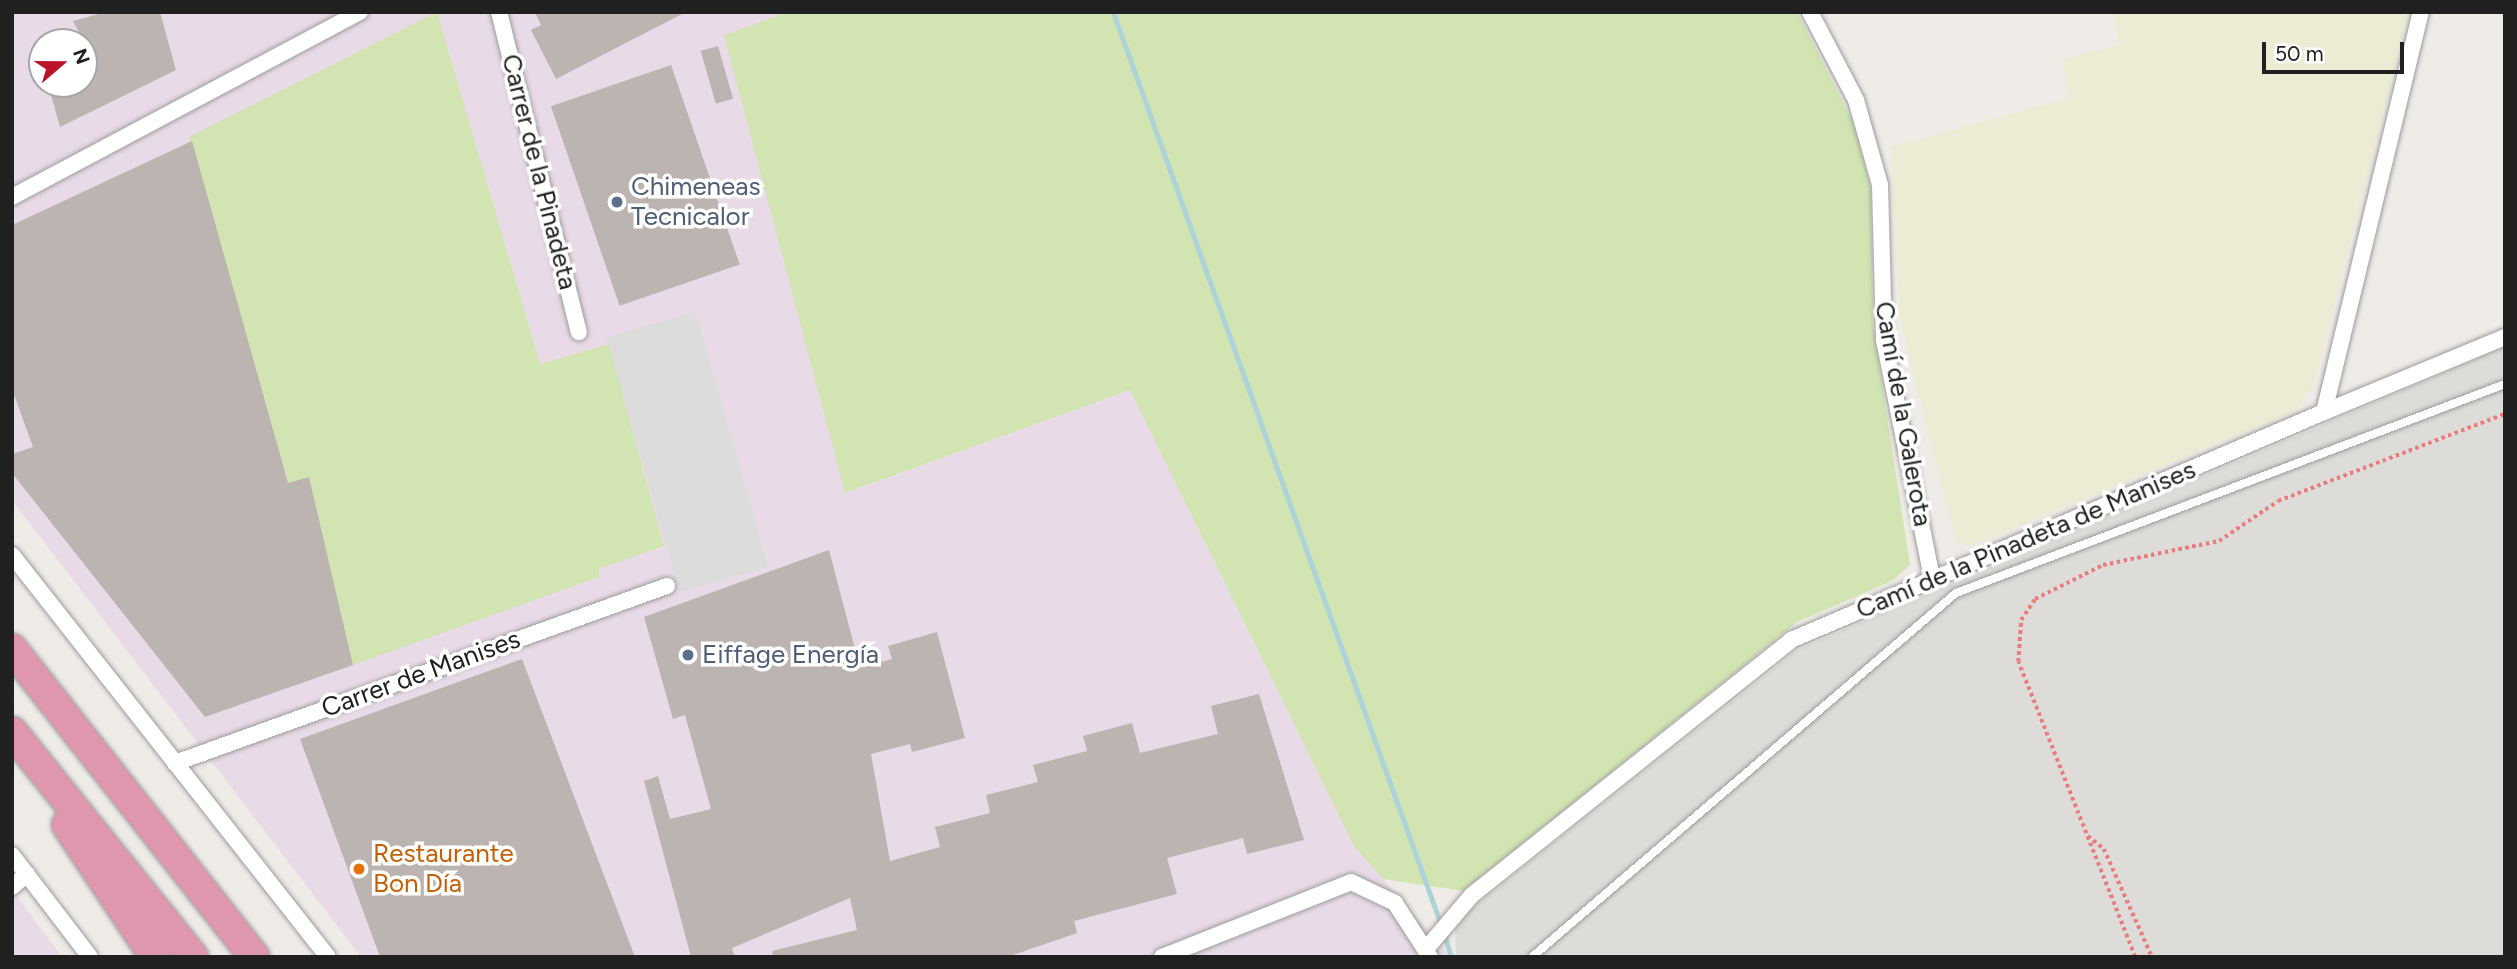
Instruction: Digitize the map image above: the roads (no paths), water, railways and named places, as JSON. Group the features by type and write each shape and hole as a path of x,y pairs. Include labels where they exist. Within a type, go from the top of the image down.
{"highway":[{"path":"12,649 254,957"},
{"path":"12,732 193,957"},
{"path":"48,780 69,830 155,957"}],"street":[{"path":"12,197 360,12"},
{"name":"Carrer de la Pinadeta","path":"499,12 579,332"},
{"name":"Camí de la Galerota","path":"1810,12 1856,100 1880,186 1884,340 1932,578"},
{"path":"2324,412 2421,12"},
{"name":"Camí de la Pinadeta de Manises","path":"1428,953 1472,895 1791,640 2505,337"},
{"path":"12,555 328,957"},
{"name":"Carrer de Manises","path":"175,763 667,586"},
{"path":"12,855 90,957"},
{"path":"12,887 27,874"},
{"path":"1162,957 1350,883 1395,903 1428,953"}],"lane":[{"path":"1532,957 1956,593 2505,384"}],"waterway":[{"path":"1113,12 1441,925"},
{"path":"1444,934 1451,957"}],"place":[{"name":"Chimeneas Tecnicalor","path":"617,202"},
{"name":"Eiffage Energía","path":"688,655"},
{"name":"Restaurante Bon Día","path":"359,869"}]}
